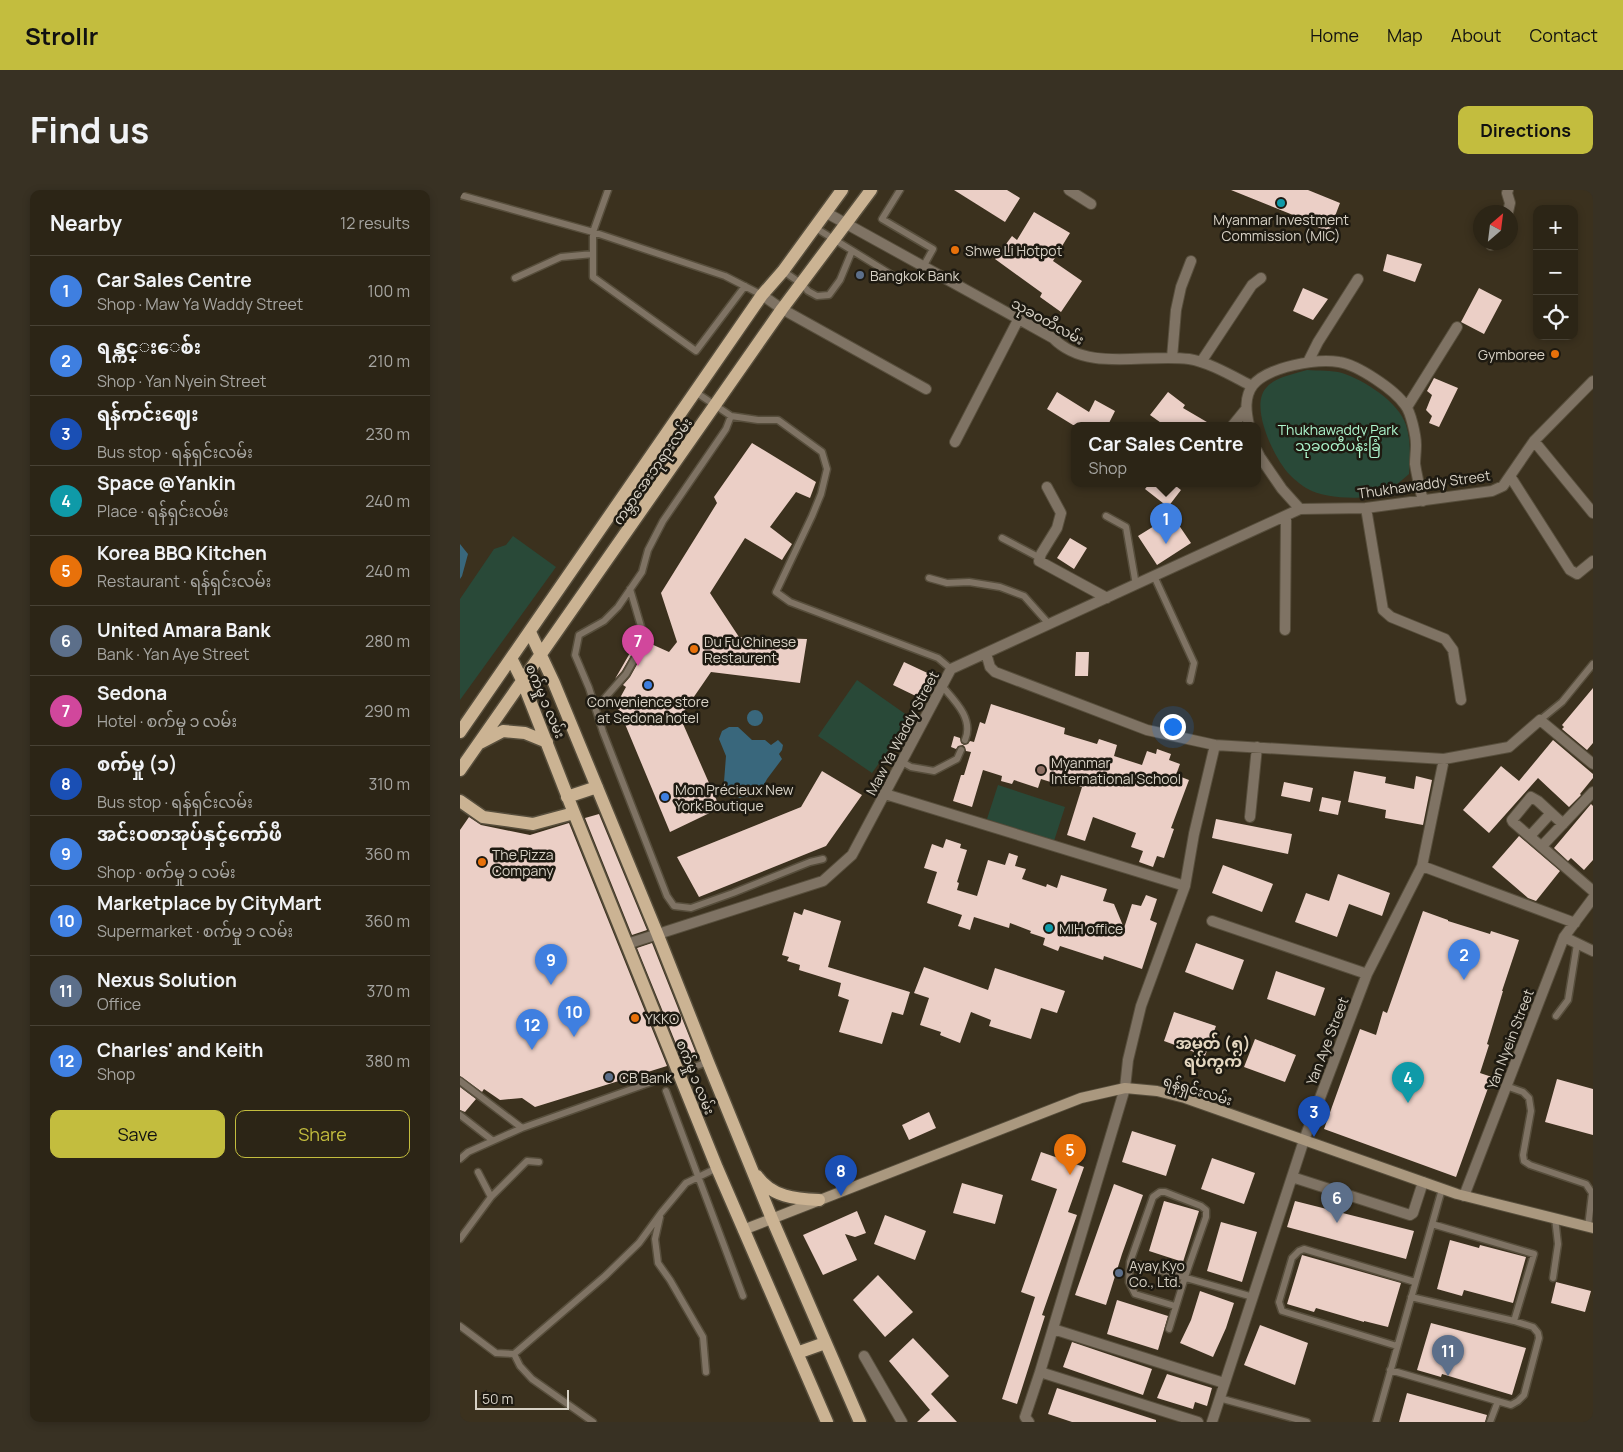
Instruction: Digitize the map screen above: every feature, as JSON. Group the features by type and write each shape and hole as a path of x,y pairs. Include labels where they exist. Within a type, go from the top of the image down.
{"main road":[{"name":"ကမ္ဘာအေးဘုရားလမ်း","path":"530,632 694,391 762,295 842,190"},
{"name":"ကမ္ဘာအေးဘုရားလမ်း","path":"460,770 782,309 846,225 870,190"},
{"name":"စက်မှု ၁ လမ်း","path":"530,632 597,787 772,1219 860,1422"},
{"name":"စက်မှု ၁ လမ်း","path":"530,632 512,658 717,1168 827,1422"},
{"path":"460,732 512,658"},
{"path":"478,745 503,731 525,733 547,742"},
{"path":"568,797 597,787"},
{"path":"460,801 483,817 533,824 574,813"},
{"name":"ရန်ရှင်းလမ်း","path":"743,1230 1081,1098 1125,1088 1157,1091 1185,1098 1464,1196 1591,1227"},
{"path":"752,1169 762,1183 776,1193 796,1199 819,1200"},
{"path":"797,1353 825,1342"}],"street":[{"path":"1069,190 1091,204"},
{"path":"1508,190 1510,205"},
{"name":"သုခဝတီလမ်း","path":"825,212 1053,338 1060,346 1073,353 1088,357 1124,359 1190,359 1201,362 1252,386"},
{"path":"1172,358 1176,310 1181,287 1191,260"},
{"path":"1201,362 1252,285 1261,278"},
{"path":"1308,362 1318,342 1358,279"},
{"path":"762,295 782,309 926,389"},
{"path":"955,442 1018,320"},
{"path":"1407,407 1457,327"},
{"path":"1236,422 1246,409 1252,386 1260,379 1280,369 1308,362 1340,362 1359,370 1398,396 1407,407 1416,443 1415,463 1423,501"},
{"name":"Thukhawaddy Street","path":"1300,509 1366,508 1492,491 1503,486 1534,441 1593,381"},
{"path":"1246,409 1248,422"},
{"path":"1534,441 1593,512"},
{"path":"1261,458 1282,489 1300,509"},
{"path":"1510,476 1570,570 1577,574 1593,561"},
{"path":"1047,487 1061,513 1057,528 1041,554 1039,561 1045,566 1107,598"},
{"path":"1366,508 1383,610 1391,617 1445,639 1453,650 1461,700"},
{"name":"Maw Ya Waddy Street","path":"627,944 823,881 852,855 951,668 1300,509"},
{"path":"1285,630 1286,516"},
{"path":"986,653 990,667 995,672 1147,730 1215,745 1444,759 1509,747 1540,720 1593,764"},
{"path":"1028,1421 1025,1417 1125,1088 1128,1060 1141,1006 1185,886 1194,834 1215,745"},
{"path":"1250,817 1257,747"},
{"name":"Yan Aye Street","path":"1212,1422 1304,1140 1367,974 1422,866 1444,759"},
{"path":"1542,846 1593,792"},
{"path":"885,794 1185,886"},
{"path":"1563,824 1531,797 1512,820 1593,891"},
{"path":"1530,836 1551,813"},
{"path":"1422,866 1575,923"},
{"name":"Yan Nyein Street","path":"1464,1196 1564,936 1593,898"},
{"path":"1212,921 1367,974"},
{"path":"1564,936 1593,951"},
{"path":"1292,1177 1406,1214 1413,1212 1423,1182"},
{"path":"1053,1329 1224,1383"},
{"path":"864,1356 902,1422"},
{"path":"1040,1372 1198,1422"}],"lane":[{"path":"462,190 460,195 593,232 725,276 762,295"},
{"path":"608,190 593,232 593,278 696,351 745,286"},
{"path":"900,190 882,219 933,249 923,267"},
{"path":"814,227 892,275"},
{"path":"782,271 817,296 829,295 840,280 852,251"},
{"path":"515,278 561,257 593,254"},
{"path":"694,391 731,416 758,420 778,420 822,452 827,469 821,494 776,592 790,602 938,658 951,668"},
{"path":"731,416 726,429 714,449 663,521 648,550 642,572 618,607 604,622 579,636 575,654 667,896 674,906 691,908 734,893 810,862 823,859"},
{"path":"1106,516 1126,527 1136,585"},
{"path":"1002,538 1040,558"},
{"path":"1154,576 1194,663 1190,681"},
{"path":"929,578 947,582 969,582 1000,587 1024,596 1050,624"},
{"path":"596,708 626,674 645,640 630,589"},
{"path":"1540,720 1562,702 1593,664"},
{"path":"942,686 964,713 969,731 965,740"},
{"path":"902,762 911,767 934,771 957,759 960,750"},
{"path":"1556,1016 1568,1000 1577,944"},
{"path":"460,1159 468,1152 492,1140 522,1128 708,1062"},
{"path":"460,1081 522,1128"},
{"path":"1506,1086 1523,1092 1529,1098 1531,1111 1523,1155 1524,1161 1530,1165 1586,1184 1592,1193 1591,1227"},
{"path":"666,1091 743,1296"},
{"path":"460,1115 492,1140"},
{"path":"460,1239 491,1197 527,1161 539,1162"},
{"path":"460,1326 496,1353 514,1354 605,1276 638,1243 686,1183 700,1178 717,1168"},
{"path":"478,1172 491,1197"},
{"path":"1376,1422 1442,1189"},
{"path":"1168,1329 1184,1277 1206,1217 1206,1210 1201,1206 1165,1192 1160,1192 1153,1197 1130,1262 1129,1282 1135,1294 1175,1306"},
{"path":"661,1213 655,1239 658,1264 670,1280 703,1337 706,1372"},
{"path":"1553,1278 1558,1244 1555,1218"},
{"path":"1432,1224 1534,1254 1514,1321"},
{"path":"1397,1346 1282,1311 1279,1302 1292,1258 1304,1249 1415,1282"},
{"path":"1130,1262 1253,1297"},
{"path":"1390,1370 1511,1405 1524,1395 1539,1338 1538,1332 1533,1327 1411,1297"},
{"path":"514,1354 520,1366 532,1379 592,1422"},
{"path":"1219,1398 1307,1422"},
{"path":"1490,1422 1498,1401"}],"green space":[{"name":"Thukhawaddy Park သုခဝတီပန်းခြံ","path":"1307,370 1329,371 1351,376 1380,393 1396,408 1402,416 1408,431 1409,474 1394,486 1381,493 1369,497 1352,498 1314,492 1290,475 1271,446 1260,408 1262,397 1270,384 1285,376"},
{"path":"513,536 556,567 460,700 460,599 494,549 506,545"},
{"path":"857,680 911,718 872,773 818,736"},
{"path":"998,785 1065,807 1054,841 987,819"}],"water":[{"path":"460,544 468,554 460,579"},
{"path":"755,710 761,712 763,718 761,724 755,726 749,724 747,718 749,712"},
{"path":"729,727 738,727 752,740 765,740 771,745 778,740 783,745 779,754 782,759 761,790 755,795 740,798 732,795 724,782 726,756 719,739 722,731"}],"building":[{"path":"954,190 1007,190 1020,198 1005,222"},
{"path":"1231,190 1308,190 1340,203 1329,232 1298,219 1298,217"},
{"path":"1034,212 1070,233 1053,261 1082,281 1061,312 1040,297 1042,293 995,259 1012,236 1017,240"},
{"path":"1387,254 1422,264 1415,282 1383,271"},
{"path":"1303,288 1328,299 1313,320 1293,311"},
{"path":"1479,288 1502,300 1484,334 1461,322"},
{"path":"1434,378 1458,388 1439,427 1429,423 1432,416 1426,410 1432,395 1427,391"},
{"path":"1057,392 1089,412 1095,400 1115,411 1110,422 1071,422 1071,424 1047,409"},
{"path":"1168,392 1185,405 1183,408 1207,422 1160,422 1150,415"},
{"path":"752,443 816,482 810,498 796,492 770,527 792,544 782,560 745,538 710,593 739,637 807,639 800,683 711,672 680,717 720,808 670,832 625,724 629,718 615,707 626,687 623,685 630,677 649,643 669,652 677,642 661,593 717,503 714,497"},
{"path":"1147,487 1177,487 1181,490 1168,507 1145,489"},
{"path":"1172,515 1191,543 1157,565 1138,536"},
{"path":"1070,538 1087,548 1074,569 1057,558"},
{"path":"638,639 640,640 622,671 615,679"},
{"path":"1076,652 1089,652 1088,676 1075,676"},
{"path":"904,662 936,677 924,700 893,685"},
{"path":"1593,688 1593,743 1587,750 1562,729 1564,727 1562,725"},
{"path":"991,704 1065,728 1064,734 1097,744 1099,739 1117,745 1114,756 1142,765 1147,751 1156,754 1157,749 1171,754 1169,760 1180,764 1176,775 1189,780 1171,828 1174,829 1164,858 1157,856 1153,867 1139,862 1143,851 1131,847 1136,833 1093,817 1085,841 1067,835 1082,787 1061,780 1060,785 1041,779 1038,788 1014,780 1012,784 1001,781 1002,776 983,770 972,807 953,801 971,752 966,751 963,745 958,746 956,749 951,747 954,736 960,738 961,743 964,745 970,741 974,742 980,722 985,724"},
{"path":"1553,740 1593,774 1593,778 1581,795 1569,807 1538,778 1489,833 1463,810 1501,766 1519,781"},
{"path":"822,771 862,795 826,846 699,897 677,857 801,807"},
{"path":"1354,771 1386,777 1385,783 1414,789 1416,776 1432,780 1423,825 1385,818 1386,810 1348,802"},
{"path":"1284,782 1313,788 1310,802 1281,796"},
{"path":"1322,797 1341,801 1338,815 1319,811"},
{"path":"1591,804 1593,806 1593,860 1584,870 1571,858 1568,861 1554,848"},
{"path":"599,814 647,930 632,935 585,818"},
{"path":"469,817 481,825 530,835 569,823 667,1066 535,1107 522,1098 500,1100 484,1089 482,1092 460,1076 460,830"},
{"path":"1216,819 1292,834 1288,854 1212,838"},
{"path":"1519,836 1560,871 1536,901 1528,898 1492,867"},
{"path":"946,839 961,844 960,848 967,850 957,882 959,883 957,890 977,896 988,860 1005,865 1009,853 1018,856 1015,866 1026,869 1022,879 1046,887 1047,884 1057,888 1061,875 1107,889 1103,901 1114,904 1124,928 1132,904 1141,906 1146,895 1157,899 1150,920 1157,923 1142,969 1104,956 1103,960 1060,946 1058,951 1043,945 1045,938 1010,923 1009,928 974,917 970,930 958,926 962,915 927,903 937,872 924,868 932,844 943,848"},
{"path":"1223,865 1273,884 1262,912 1212,893"},
{"path":"1338,874 1390,893 1382,916 1349,904 1337,937 1295,922 1306,893 1329,901"},
{"path":"804,909 841,921 828,967 910,992 903,1015 892,1012 882,1044 839,1032 849,1000 838,996 841,983 799,970 800,965 787,961 789,957 782,955 794,912 802,915"},
{"path":"1423,911 1490,934 1491,931 1519,940 1502,991 1480,1073 1492,1077 1456,1177 1324,1129 1360,1029 1376,1035 1383,1011 1387,1013"},
{"path":"652,943 697,1056 683,1061 637,948"},
{"path":"1196,943 1244,960 1233,990 1185,972"},
{"path":"924,967 988,990 995,968 1065,991 1057,1013 1041,1008 1031,1039 989,1026 991,1020 971,1012 960,1043 940,1035 941,1032 920,1025 929,998 914,993"},
{"path":"1276,971 1325,988 1315,1016 1267,999"},
{"path":"1174,1012 1216,1026 1205,1056 1164,1041"},
{"path":"1255,1039 1296,1055 1285,1082 1244,1067"},
{"path":"1557,1079 1593,1089 1593,1135 1545,1122"},
{"path":"460,1087 476,1099 465,1112 460,1110"},
{"path":"929,1112 936,1128 909,1140 902,1125"},
{"path":"1132,1131 1176,1145 1166,1176 1122,1162"},
{"path":"1041,1152 1084,1167 1068,1212 1077,1215 1042,1315 1045,1316 1017,1404 1002,1399 1035,1297 1021,1292 1057,1189 1031,1180"},
{"path":"1212,1158 1255,1173 1244,1204 1201,1189"},
{"path":"962,1183 1003,1195 995,1224 953,1213"},
{"path":"1114,1184 1143,1195 1106,1305 1075,1295"},
{"path":"1164,1201 1199,1211 1183,1262 1149,1251"},
{"path":"1295,1201 1414,1231 1406,1259 1287,1227"},
{"path":"857,1211 866,1233 855,1237 845,1234 857,1260 823,1275 803,1235"},
{"path":"885,1215 926,1231 915,1260 874,1244"},
{"path":"1221,1222 1257,1232 1242,1282 1207,1271"},
{"path":"1450,1240 1479,1248 1480,1245 1526,1257 1513,1303 1464,1290 1462,1296 1437,1289"},
{"path":"1302,1255 1401,1283 1388,1327 1316,1308 1314,1312 1287,1304"},
{"path":"878,1275 913,1312 885,1337 853,1300"},
{"path":"1556,1282 1591,1291 1585,1312 1551,1303"},
{"path":"1200,1291 1234,1303 1226,1328 1213,1357 1180,1343 1191,1320"},
{"path":"1117,1300 1168,1316 1158,1350 1107,1334"},
{"path":"1431,1323 1526,1348 1512,1395 1442,1374 1441,1377 1417,1370"},
{"path":"1260,1325 1308,1343 1295,1385 1244,1365"},
{"path":"913,1338 949,1376 931,1394 957,1422 917,1422 930,1410 889,1361"},
{"path":"1072,1342 1152,1369 1143,1395 1063,1367"},
{"path":"1167,1374 1212,1388 1207,1406 1195,1402 1193,1409 1157,1398"},
{"path":"1057,1388 1156,1420 1156,1422 1072,1422 1048,1414"},
{"path":"1407,1393 1487,1415 1485,1422 1399,1422"}],"place":[{"name":"Myanmar Investment Commission (MIC)","path":"1281,203"},
{"name":"Shwe Li Hotpot","path":"955,250"},
{"name":"Bangkok Bank","path":"860,275"},
{"name":"Gymboree","path":"1555,354"},
{"name":"Car Sales Centre","path":"1166,544"},
{"name":"Du Fu Chinese Restaurent","path":"694,649"},
{"name":"Sedona","path":"638,666"},
{"name":"Convenience store at Sedona hotel","path":"648,685"},
{"name":"Myanmar International School","path":"1041,770"},
{"name":"Mon Précieux New York Boutique","path":"665,797"},
{"name":"The Pizza Company","path":"482,862"},
{"name":"MIH office","path":"1049,928"},
{"name":"ရန္ကင္းေစ်း","path":"1464,980"},
{"name":"အင်းဝစာအုပ်နှင့်ကော်ဖီ","path":"551,985"},
{"name":"YKKO","path":"635,1018"},
{"name":"Marketplace by CityMart","path":"574,1037"},
{"name":"Charles' and Keith","path":"532,1050"},
{"name":"CB Bank","path":"609,1077"},
{"name":"Space @Yankin","path":"1408,1103"},
{"name":"ရန်ကင်းဈေး","path":"1314,1137"},
{"name":"Korea BBQ Kitchen","path":"1070,1175"},
{"name":"စက်မှု (၁)","path":"841,1196"},
{"name":"United Amara Bank","path":"1337,1223"},
{"name":"Ayay Kyo Co., Ltd.","path":"1119,1273"},
{"name":"Nexus Solution","path":"1448,1376"}],"district":[{"name":"အမှတ် (၅) ရပ်ကွက်","path":"1213,1052"}]}
